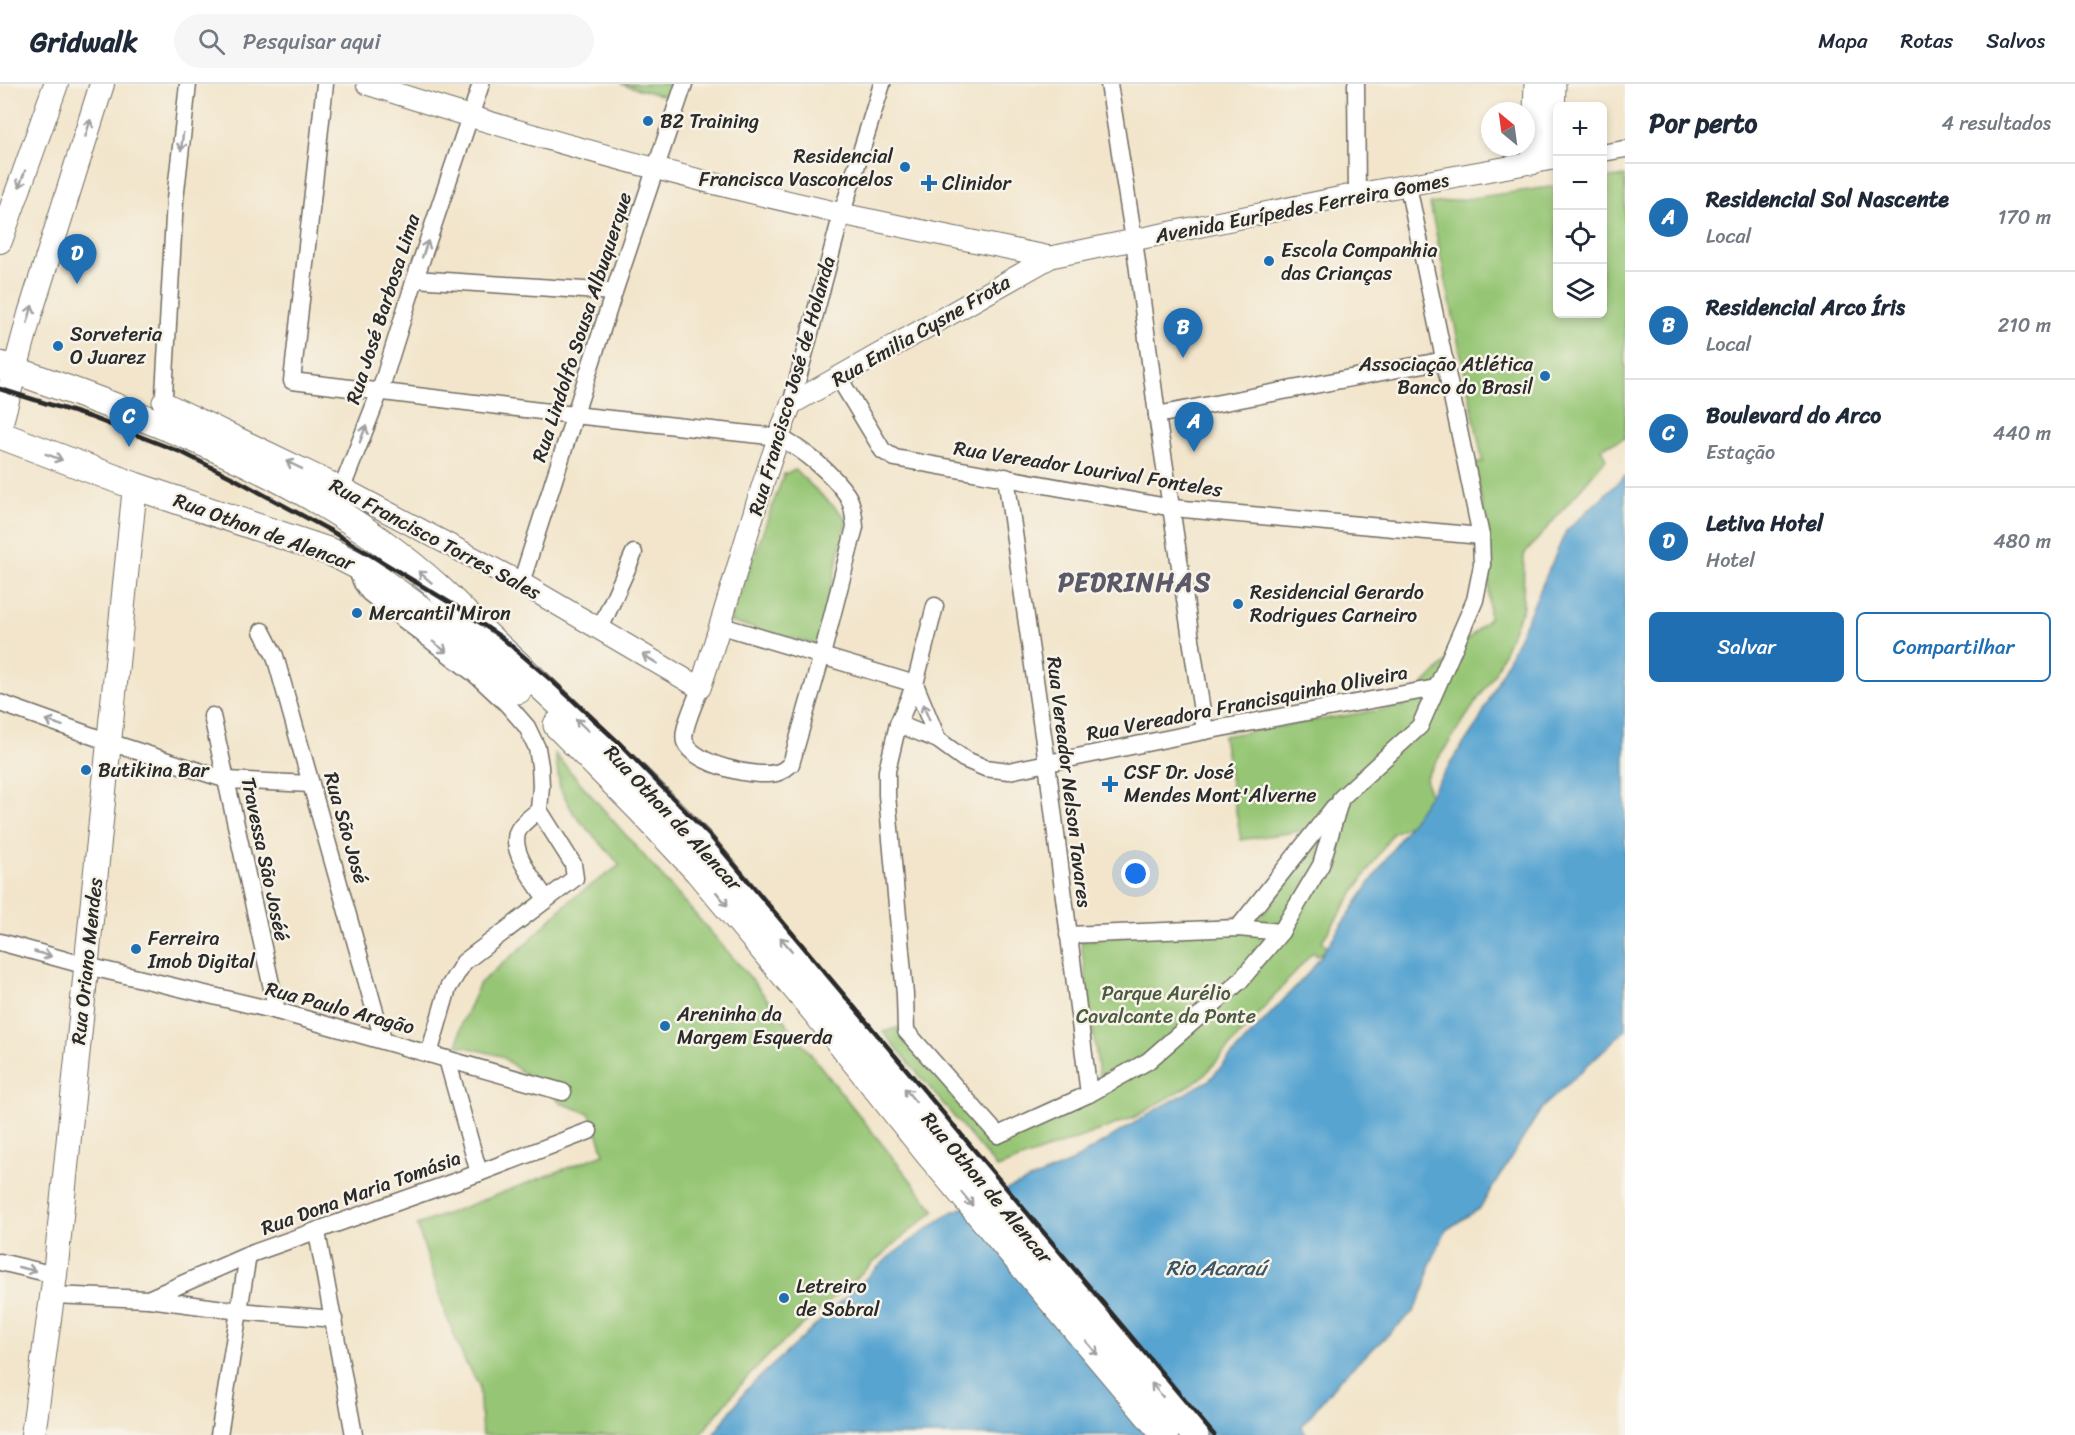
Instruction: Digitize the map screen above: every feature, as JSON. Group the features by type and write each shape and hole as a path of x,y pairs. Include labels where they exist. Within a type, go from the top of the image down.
{"main road":[{"path":"0,241 56,84"},
{"path":"0,426 7,368 102,84"},
{"name":"Rua Othon de Alencar","path":"7,368 162,414 272,476 341,501 378,540 447,596 663,803 752,902 938,1147 1165,1435"},
{"name":"Rua Othon de Alencar","path":"0,435 135,486 331,552 354,564 430,616 492,666 555,724 698,871 938,1147 1195,1435"},
{"name":"Rua Oriano Mendes","path":"33,1435 53,1285 135,486"}],"street":[{"path":"162,414 175,200 188,84"},
{"path":"325,84 292,381 778,437 797,446 814,459 847,496 853,511 855,527 822,656 790,764 779,772 766,774 723,768 694,753 685,744 683,734 700,688"},
{"path":"367,84 469,118 657,168 842,213 1051,257"},
{"name":"Rua José Barbosa Lima","path":"341,501 380,391 481,84"},
{"name":"Rua Lindolfo Sousa Albuquerque","path":"521,583 614,292 684,84"},
{"name":"Rua Francisco José de Holanda","path":"700,688 722,626 778,437 790,404 842,213 882,84"},
{"path":"1109,84 1206,731"},
{"path":"1356,84 1357,194"},
{"path":"1532,164 1535,84"},
{"path":"1555,84 1555,156"},
{"path":"1607,152 1625,149"},
{"name":"Avenida Eurípedes Ferreira Gomes","path":"1051,257 1357,194 1553,159"},
{"path":"1238,928 1341,798 1420,726 1475,600 1482,565 1481,536 1408,186"},
{"name":"Rua Emilia Cysne Frota","path":"790,404 1051,257"},
{"path":"415,279 614,292"},
{"path":"1157,415 1445,360"},
{"name":"Rua Vereador Lourival Fonteles","path":"839,378 883,451 895,458 1173,508 1481,536"},
{"name":"Rua Vereador Nelson Tavares","path":"1006,477 1047,763 1089,1094"},
{"name":"Rua Francisco Torres Sales","path":"341,501 521,583 700,688"},
{"path":"600,629 634,553"},
{"path":"354,564 369,593 477,676 507,704 527,727 537,748 540,766 539,810 573,864 575,878 472,955 459,968 447,988 429,1054"},
{"path":"934,606 915,684 898,724 888,771 887,795 905,996 906,1031 998,1135 1089,1094 1148,1061 1240,981 1281,932 1321,865 1341,798"},
{"path":"722,626 915,684"},
{"name":"Rua São José","path":"262,631 275,656 383,1040"},
{"path":"915,684 938,740"},
{"name":"Rua Vereadora Francisquinha Oliveira","path":"898,724 938,740 964,759 986,768 1009,771 1436,688"},
{"path":"0,704 227,780 311,784"},
{"name":"Travessa São Joséé","path":"212,716 277,1011"},
{"path":"539,810 519,827 515,839 516,850 546,899"},
{"path":"1068,934 1238,928 1281,932"},
{"name":"Rua Paulo Aragão","path":"0,942 87,966 277,1011 563,1092"},
{"path":"447,1059 479,1173"},
{"name":"Rua Dona Maria Tomásia","path":"148,1299 248,1255 317,1232 590,1131"},
{"path":"317,1232 354,1435"},
{"path":"219,1435 248,1255"},
{"name":"Rua Dona Maria Tomásia","path":"0,1262 53,1285 239,1311 334,1319"}],"green space":[{"path":"621,84 672,84 668,97"},
{"name":"Parque Aurélio Cavalcante da Ponte","path":"1625,176 1625,438 1601,448 1606,459 1524,555 1523,607 1494,675 1426,777 1432,812 1392,834 1322,941 1328,948 1317,956 1313,952 1201,1079 1133,1118 997,1168 883,1032 900,1027 991,1137 1100,1082 1081,942 1264,913 1314,849 1301,831 1241,840 1223,736 1403,706 1489,618 1489,536 1474,464 1483,462 1430,204 1553,187 1553,318 1607,318 1607,178"},
{"path":"795,470 847,519 818,645 730,622 784,474"},
{"path":"555,754 749,976 935,1211 772,1352 742,1383 700,1435 482,1435 479,1385 465,1362 446,1315 417,1225 604,1154 589,1113 563,1104 501,1056 458,1045 461,1025 480,983 527,943 570,900 620,865 574,814 560,788"}],"water":[{"name":"Rio Acaraú","path":"1625,476 1625,1030 1542,1108 1480,1208 1446,1230 1429,1267 1426,1285 1414,1311 1339,1380 1301,1427 1307,1435 713,1435 746,1390 890,1256 950,1213 1068,1164 1152,1112 1208,1081 1312,969 1479,721 1566,531"}],"railway":[{"path":"0,389 90,417 183,453 233,478 331,531 457,607 501,637 551,680 620,744 711,837 1214,1435"}],"place":[{"name":"B2 Training","path":"648,121"},
{"name":"Residencial Francisca Vasconcelos","path":"905,167"},
{"name":"Clinidor","path":"929,183"},
{"name":"Escola Companhia das Crianças","path":"1269,261"},
{"name":"Letiva Hotel","path":"77,284"},
{"name":"Sorveteria O Juarez","path":"58,346"},
{"name":"Residencial Arco Íris","path":"1183,358"},
{"name":"Associação Atlética Banco do Brasil","path":"1545,376"},
{"name":"Boulevard do Arco","path":"129,447"},
{"name":"Residencial Sol Nascente","path":"1194,452"},
{"name":"Residencial Gerardo Rodrigues Carneiro","path":"1238,604"},
{"name":"Mercantil Miron","path":"357,613"},
{"name":"Butikina Bar","path":"86,770"},
{"name":"CSF Dr. José Mendes Mont'Alverne","path":"1110,784"},
{"name":"Ferreira Imob Digital","path":"136,949"},
{"name":"Areninha da Margem Esquerda","path":"665,1026"},
{"name":"Letreiro de Sobral","path":"784,1298"}],"district":[{"name":"PEDRINHAS","path":"1135,582"}]}
